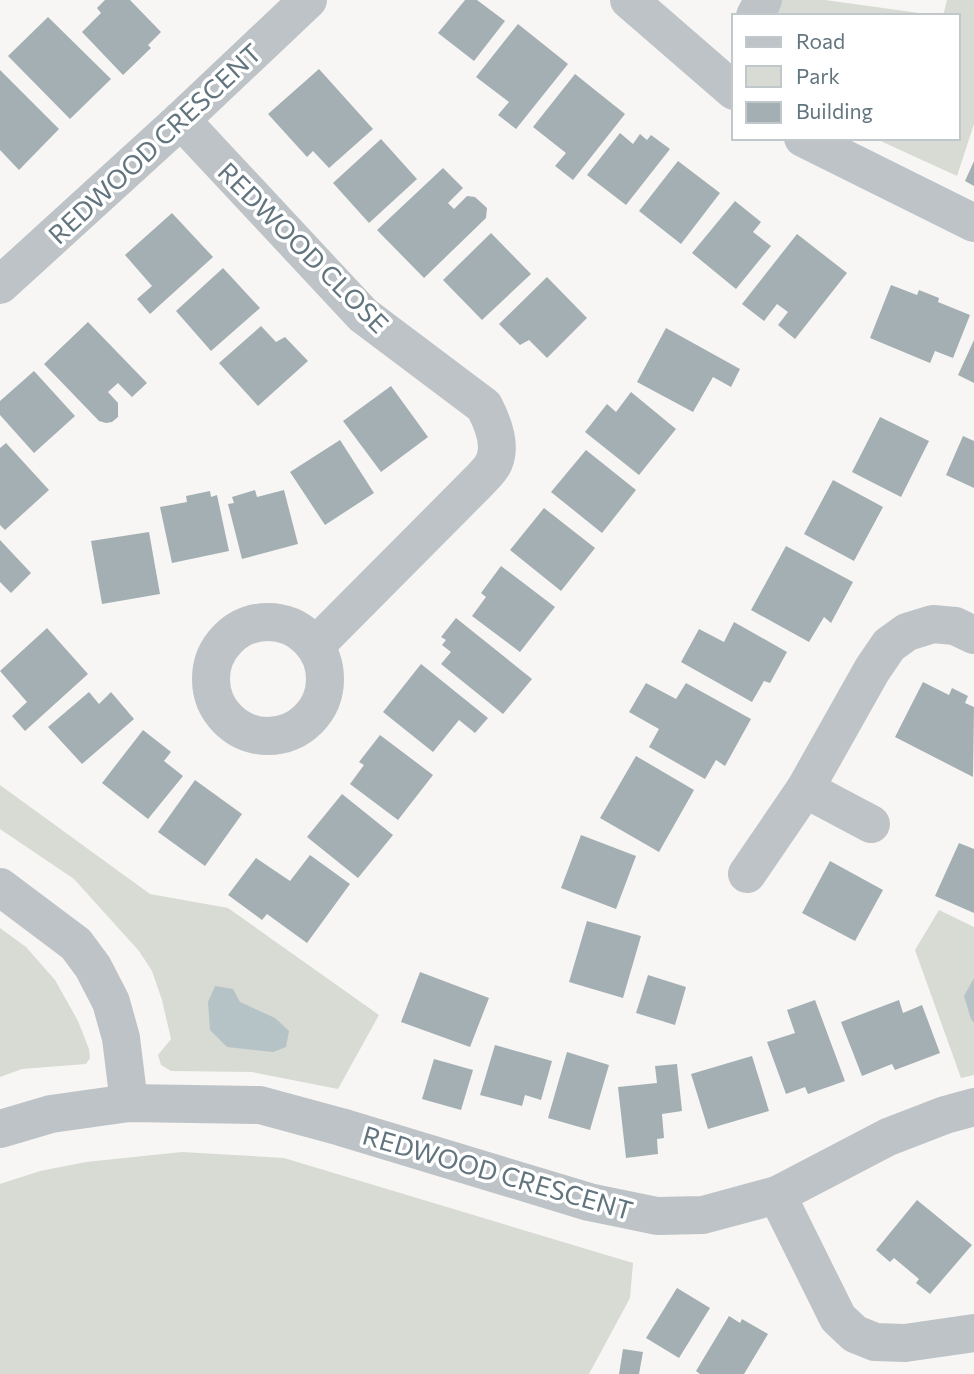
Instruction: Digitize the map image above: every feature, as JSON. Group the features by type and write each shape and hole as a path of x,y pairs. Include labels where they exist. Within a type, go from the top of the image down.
{"street":[{"name":"REDWOOD CRESCENT","path":"0,285 308,0"},
{"path":"629,0 728,72"},
{"name":"REDWOOD CLOSE","path":"181,120 363,315 484,406 495,433 493,464 477,483 315,646"},
{"path":"807,140 974,223"},
{"path":"747,874 805,789 888,645 907,632 933,624 955,626 974,635"},
{"path":"805,789 871,824"},
{"path":"0,887 76,944 93,967 111,1002 121,1038 129,1104"},
{"name":"REDWOOD CRESCENT","path":"0,1129 51,1114 129,1104 260,1105 589,1202 657,1216 703,1215 777,1195 888,1137 974,1107"},
{"path":"777,1195 838,1318 855,1334 875,1342 905,1343 974,1334"}],"green space":[{"path":"782,0 825,0 926,14 775,14"},
{"path":"947,0 974,0 974,124 957,176 878,140 960,140 960,14 944,14"},
{"path":"0,785 150,894 228,908 379,1015 338,1089 252,1072 171,1071 161,1065 158,1055 171,1039 152,971 139,951 74,879 0,829"},
{"path":"939,910 974,927 974,1075 961,1078 915,950"},
{"path":"0,928 26,947 55,980 78,1021 89,1049 90,1058 86,1064 22,1069 0,1077"},
{"path":"182,1152 284,1158 633,1263 630,1298 589,1374 0,1374 0,1184 40,1171 86,1162"}],"shaded area":[{"path":"974,978 974,1023 964,996"},
{"path":"215,986 233,989 240,1002 275,1018 289,1031 286,1047 273,1052 227,1047 210,1030 208,1002"}],"building":[{"path":"105,0 130,0 161,32 148,45 151,48 123,75 82,32 101,13 97,8"},
{"path":"465,0 477,0 505,21 474,61 438,33"},
{"path":"48,17 111,79 70,119 8,56"},
{"path":"518,24 568,64 516,129 498,115 509,102 476,77"},
{"path":"319,69 373,129 329,168 313,151 307,157 268,114"},
{"path":"0,70 59,129 19,170 0,150"},
{"path":"575,74 625,114 573,180 555,166 566,153 533,127"},
{"path":"620,133 633,144 640,134 647,140 651,135 670,149 626,205 587,175"},
{"path":"381,139 417,179 369,223 333,183"},
{"path":"678,161 720,193 681,244 639,211"},
{"path":"974,161 974,186 965,181"},
{"path":"443,168 463,188 448,203 454,209 467,196 475,197 487,208 486,218 424,278 377,230"},
{"path":"735,201 761,222 753,232 771,246 736,289 692,253"},
{"path":"172,213 213,257 150,314 137,299 152,286 125,255"},
{"path":"491,233 531,274 482,320 443,280"},
{"path":"797,234 847,273 795,339 778,325 788,312 777,304 764,321 742,304"},
{"path":"223,268 260,308 211,351 176,311"},
{"path":"547,277 587,318 547,358 529,340 520,345 499,324"},
{"path":"891,285 917,295 919,290 939,298 938,302 970,315 953,358 935,351 930,363 870,338"},
{"path":"88,322 147,383 132,397 118,383 108,392 118,403 118,417 112,422 99,421 44,364"},
{"path":"261,326 276,342 285,337 308,361 258,406 219,363"},
{"path":"666,328 740,369 731,387 713,377 693,412 637,382"},
{"path":"974,340 974,383 958,375"},
{"path":"34,371 75,416 34,453 0,415 0,401"},
{"path":"391,386 428,437 381,472 343,421"},
{"path":"631,392 676,429 639,475 585,432 607,404 616,412"},
{"path":"880,417 929,441 901,497 852,472"},
{"path":"963,436 974,441 974,488 946,475"},
{"path":"340,440 374,493 325,525 290,472"},
{"path":"6,443 49,490 5,530 0,525 0,448"},
{"path":"586,450 636,490 602,533 551,492"},
{"path":"833,480 883,507 854,561 804,534"},
{"path":"255,490 257,497 284,490 298,544 242,559 228,504 234,503 232,497"},
{"path":"210,491 211,497 217,495 229,551 172,563 160,507 187,502 186,496"},
{"path":"544,508 595,548 561,591 510,550"},
{"path":"149,532 160,594 102,604 91,541"},
{"path":"0,540 31,573 11,593 0,582"},
{"path":"786,546 853,582 831,623 824,617 809,642 751,610"},
{"path":"501,566 555,607 520,652 472,616 486,597 481,593"},
{"path":"456,618 532,679 503,714 441,664 451,652 442,645 446,640 441,637"},
{"path":"734,622 787,652 770,683 764,681 752,702 681,662 699,629 724,642"},
{"path":"47,628 88,674 25,731 12,716 27,702 0,671"},
{"path":"421,664 488,718 475,733 459,720 433,752 383,712"},
{"path":"923,682 949,695 952,688 968,696 965,703 974,707 973,777 895,737"},
{"path":"646,683 676,699 686,683 751,719 725,766 716,760 705,779 649,747 659,729 629,712"},
{"path":"89,692 99,704 111,692 134,719 82,764 48,727"},
{"path":"143,730 171,752 164,761 183,776 148,819 102,783"},
{"path":"380,735 433,775 398,820 350,784 364,765 359,762"},
{"path":"636,756 694,790 659,852 600,818"},
{"path":"195,780 242,814 205,866 158,832"},
{"path":"342,794 393,835 358,878 307,837"},
{"path":"581,835 636,856 616,909 561,888"},
{"path":"959,843 974,849 974,913 935,896"},
{"path":"310,855 350,884 307,943 267,914 262,920 228,895 256,858 290,881"},
{"path":"830,861 883,890 855,941 802,913"},
{"path":"587,921 641,936 623,998 569,982"},
{"path":"420,972 489,998 470,1047 401,1022"},
{"path":"648,975 686,987 675,1025 636,1013"},
{"path":"815,1000 845,1081 808,1094 805,1087 786,1094 767,1042 795,1033 787,1010"},
{"path":"899,1000 903,1013 922,1005 940,1053 895,1070 892,1064 862,1076 841,1022"},
{"path":"495,1045 552,1061 541,1100 525,1095 522,1106 480,1095"},
{"path":"567,1052 609,1065 590,1130 548,1118"},
{"path":"752,1056 769,1111 708,1129 691,1074"},
{"path":"434,1059 473,1070 461,1110 422,1099"},
{"path":"677,1064 682,1111 662,1114 664,1138 657,1139 658,1154 626,1158 618,1087 657,1083 655,1066"},
{"path":"917,1200 972,1245 930,1294 916,1283 919,1279 894,1258 890,1262 876,1250"},
{"path":"677,1288 710,1308 679,1358 646,1338"},
{"path":"729,1316 740,1323 742,1319 768,1334 744,1374 700,1374 696,1371"},
{"path":"623,1349 643,1352 639,1374 619,1374"}]}
